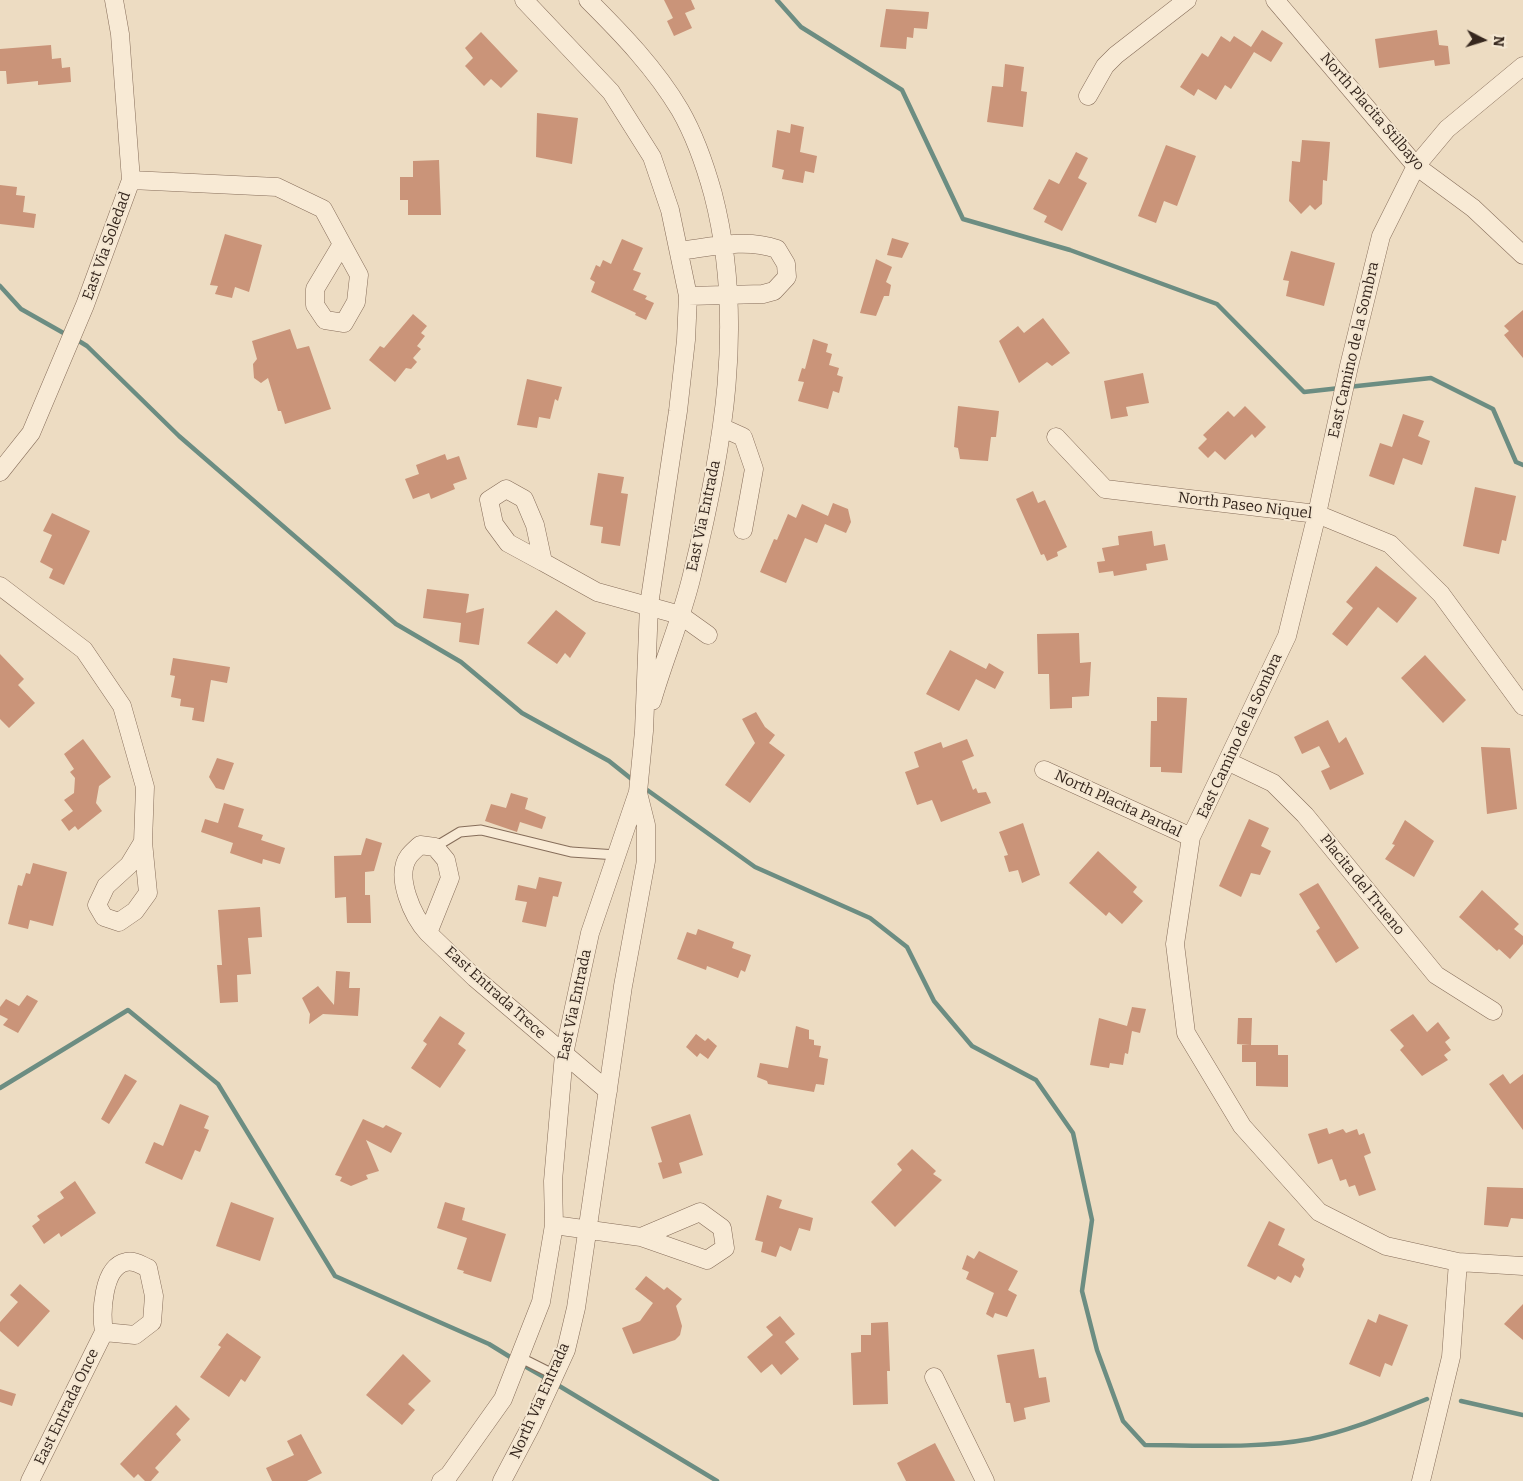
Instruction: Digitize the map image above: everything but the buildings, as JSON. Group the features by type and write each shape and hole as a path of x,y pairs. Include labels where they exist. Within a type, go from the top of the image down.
{"street":[{"name":"East Via Soledad","path":"0,472 31,433 86,305 131,180 120,34 114,0"},
{"name":"East Via Entrada","path":"524,0 611,92 647,149 670,210 688,296 678,411 649,605 644,731 638,792 590,933 564,1054 553,1181 554,1225"},
{"name":"East Via Entrada","path":"588,0 654,70 681,111 704,163 720,220 730,296 728,383 723,428 692,576 661,669 644,731"},
{"path":"1088,96 1105,66 1116,55 1188,0"},
{"name":"North Placita Stilbayo","path":"1275,0 1416,166 1473,208 1523,255"},
{"name":"East Camino de la Sombra","path":"1523,66 1447,129 1416,166 1382,236 1349,366 1318,514 1287,636 1229,762 1191,837 1175,944 1186,1033 1242,1126 1319,1212 1386,1246 1458,1262 1523,1266"},
{"path":"131,180 278,187 323,209 342,244"},
{"path":"679,251 723,246 765,245 777,249 786,264 787,277 774,291 763,294 730,296 688,296"},
{"path":"723,428 743,438 754,469 743,530"},
{"name":"North Paseo Niquel","path":"1056,437 1105,489 1318,514 1390,544 1441,594 1523,706"},
{"path":"543,562 597,592 680,614 708,635"},
{"path":"0,586 84,650 122,706 145,787 143,842"},
{"name":"Placita del Trueno","path":"1229,762 1273,782 1305,815 1436,975 1493,1011"},
{"name":"North Placita Pardal","path":"1044,770 1191,837"},
{"name":"East Via Entrada","path":"586,1230 623,986 646,861 646,825 638,792"},
{"name":"East Entrada Trece","path":"435,847 420,845 408,857 403,881 410,903 423,927 475,978 608,1091"},
{"path":"428,932 450,878 446,860 435,847"},
{"path":"441,1481 450,1475 502,1399 541,1302 554,1225 641,1237"},
{"name":"North Via Entrada","path":"502,1481 566,1350 574,1317 586,1230"},
{"path":"1422,1481 1451,1357 1458,1262"},
{"name":"East Entrada Once","path":"30,1481 104,1332"},
{"path":"934,1378 985,1481"}],"lane":[{"path":"435,847 460,832 481,830 570,852 617,855"},
{"path":"519,1357 554,1375"}],"waterway":[{"path":"777,0 801,27 902,90 963,219 1070,250 1217,304 1304,392 1340,388"},
{"path":"0,286 21,309 67,335"},
{"path":"74,338 87,346 179,436 396,624 461,662 522,713 609,761 634,781"},
{"path":"1348,387 1431,378 1493,409 1516,462 1523,465"},
{"path":"643,787 755,867 870,918 907,947 934,1001 972,1046 1036,1080 1073,1133 1092,1220 1082,1291 1097,1350 1123,1421 1145,1445 1249,1445 1310,1439 1355,1427 1427,1399"},
{"path":"0,1088 128,1010 218,1084 335,1276 489,1344 515,1360"},
{"path":"521,1364 549,1380"},
{"path":"556,1384 717,1481"},
{"path":"1461,1401 1523,1415"}]}
